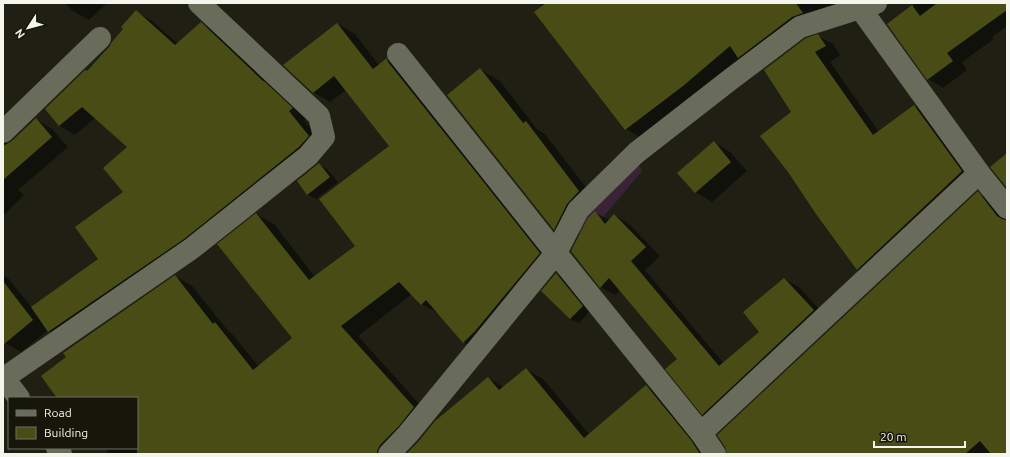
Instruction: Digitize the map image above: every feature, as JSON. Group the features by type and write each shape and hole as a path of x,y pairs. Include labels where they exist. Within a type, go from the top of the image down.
{"street":[{"path":"18,397 3,378 191,249 308,156 324,137 318,116 199,3"},
{"path":"389,454 408,434 556,253 578,210 636,153 800,27 868,5 979,174 1007,208"},
{"path":"3,132 100,38"},
{"path":"398,54 701,434 715,454"},
{"path":"701,434 979,174"}],"shaded area":[{"path":"638,164 642,171 584,240 577,231 589,213"}],"building":[{"path":"546,3 796,3 803,13 792,17 738,58 730,46 683,86 625,130 534,12"},
{"path":"937,3 1007,3 1007,10 947,53 953,61 927,80 887,24 912,5 920,16"},
{"path":"136,10 175,45 201,22 293,108 289,111 309,136 299,147 184,239 48,332 31,307 98,259 75,227 123,192 103,168 127,147 82,107 59,126 45,109 85,70 87,71 109,47 123,29 121,27"},
{"path":"337,23 373,69 387,58 388,62 540,253 476,330 463,343 426,300 421,305 399,282 341,326 414,407 399,426 380,445 377,454 137,454 138,397 56,397 41,376 66,357 63,353 175,275 213,324 215,322 253,370 292,338 217,244 256,213 309,280 355,246 319,199 389,146 334,76 313,93 283,65"},
{"path":"818,34 826,46 815,52 873,135 914,105 962,171 857,270 816,214 788,172 760,136 791,112 764,70 806,38"},
{"path":"480,68 523,123 526,121 579,191 567,204 554,230 447,95"},
{"path":"36,118 52,137 3,180 3,146 12,141"},
{"path":"714,141 731,162 695,193 677,173"},
{"path":"1007,153 1007,188 990,167"},
{"path":"319,163 330,177 307,195 297,181"},
{"path":"978,191 997,216 1007,220 1007,454 991,454 980,441 965,454 727,454 725,447 717,435"},
{"path":"595,211 605,224 614,214 646,247 631,261 719,366 759,332 743,312 784,278 814,310 702,415 665,369 677,359 609,278 600,288 571,251 588,218"},
{"path":"556,273 583,306 570,319 541,291"},
{"path":"3,281 33,320 3,345"},
{"path":"526,368 584,438 646,385 691,440 700,454 406,454 435,421 488,377 499,390"}]}
